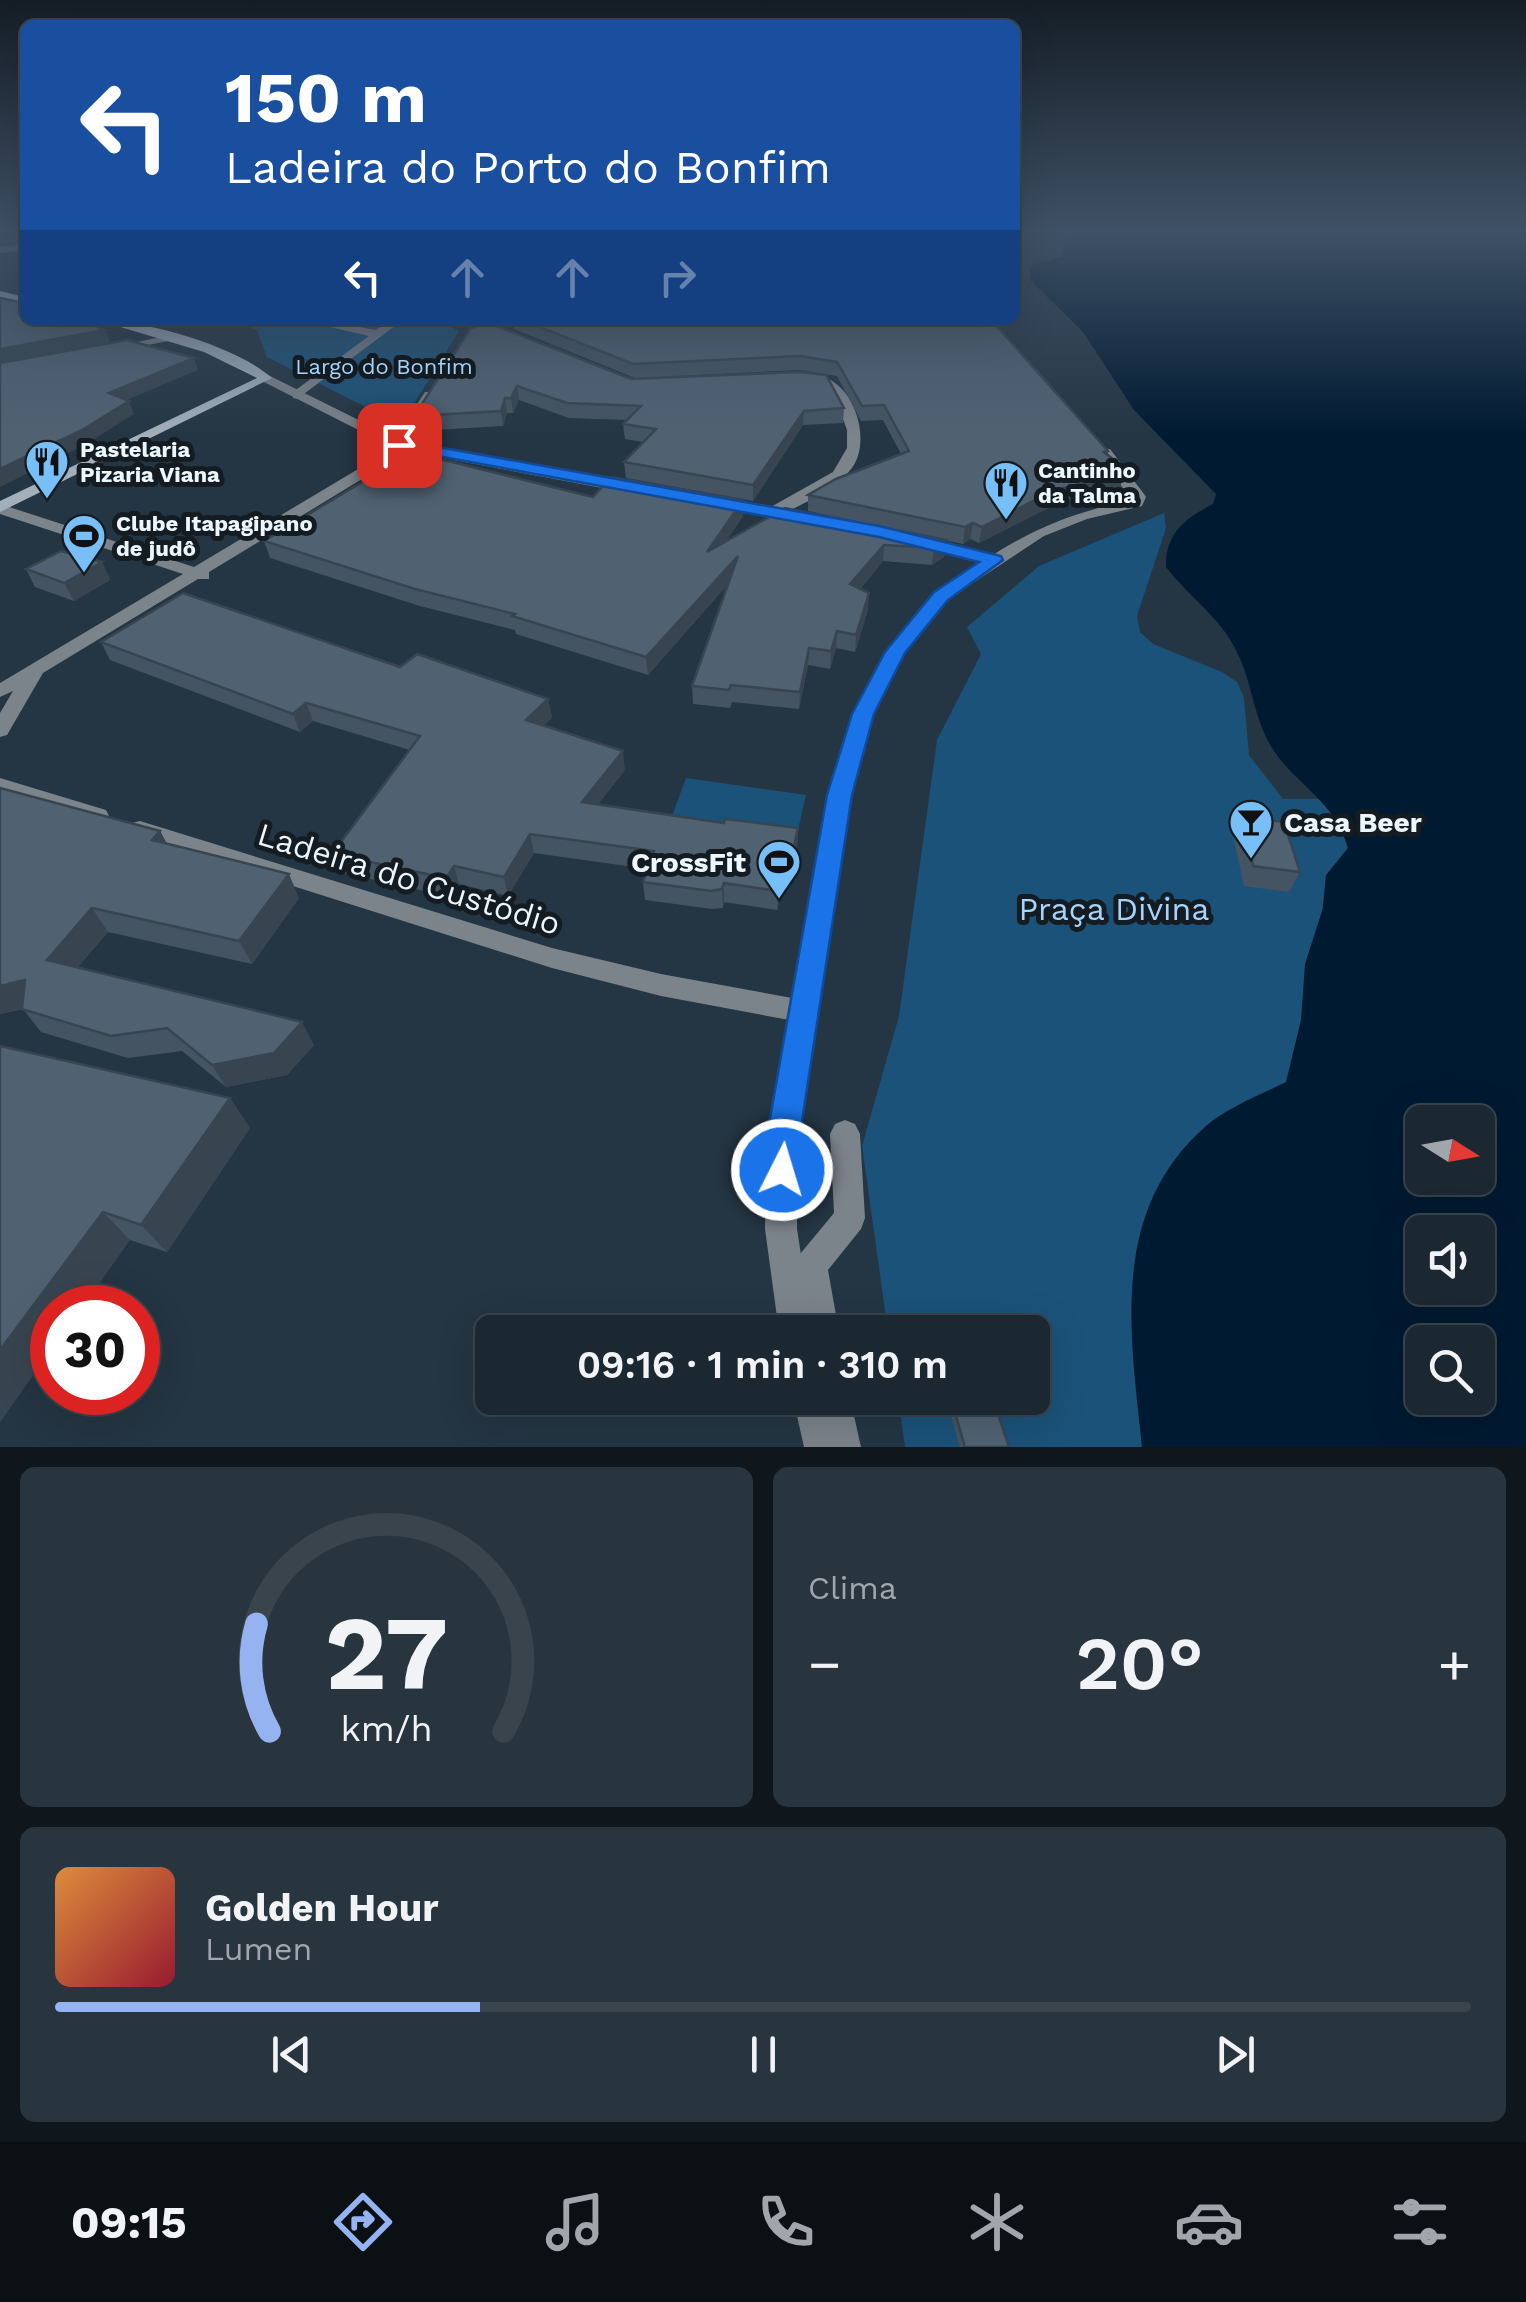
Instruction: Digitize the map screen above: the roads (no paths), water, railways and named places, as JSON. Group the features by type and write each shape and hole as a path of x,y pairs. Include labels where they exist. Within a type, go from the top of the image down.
{"main road":[{"path":"122,325 170,338 266,378"},
{"path":"0,508 266,378"}],"street":[{"path":"332,325 378,334"},
{"path":"297,395 390,325"},
{"path":"94,352 170,338"},
{"path":"266,378 399,445 640,490"},
{"path":"772,513 845,470 857,443 855,428 832,383 781,379"},
{"path":"0,691 203,575 390,456 438,382"},
{"path":"794,1315 781,1230 782,1141 840,795 863,714 896,652 941,596 1059,523 1136,503 1139,497 1128,478 1090,435"},
{"path":"698,501 808,519"},
{"path":"0,508 203,575"},
{"path":"898,535 994,560"},
{"path":"0,730 38,668"},
{"name":"Ladeira do Custódio","path":"0,784 552,958 804,1012"},
{"path":"819,1315 811,1265 850,1218 845,1134"},
{"path":"814,1415 822,1447"},
{"path":"836,1415 843,1447"}],"place":[{"name":"Pastelaria Pizaria Viana","path":"47,500"},
{"name":"Cantinho da Talma","path":"1006,521"},
{"name":"Clube Itapagipano de judô","path":"84,574"},
{"name":"Casa Beer","path":"1251,860"},
{"name":"CrossFit","path":"779,900"}],"park label":[{"name":"Largo do Bonfim","path":"384,366"},
{"name":"Praça Divina","path":"1114,909"}]}
